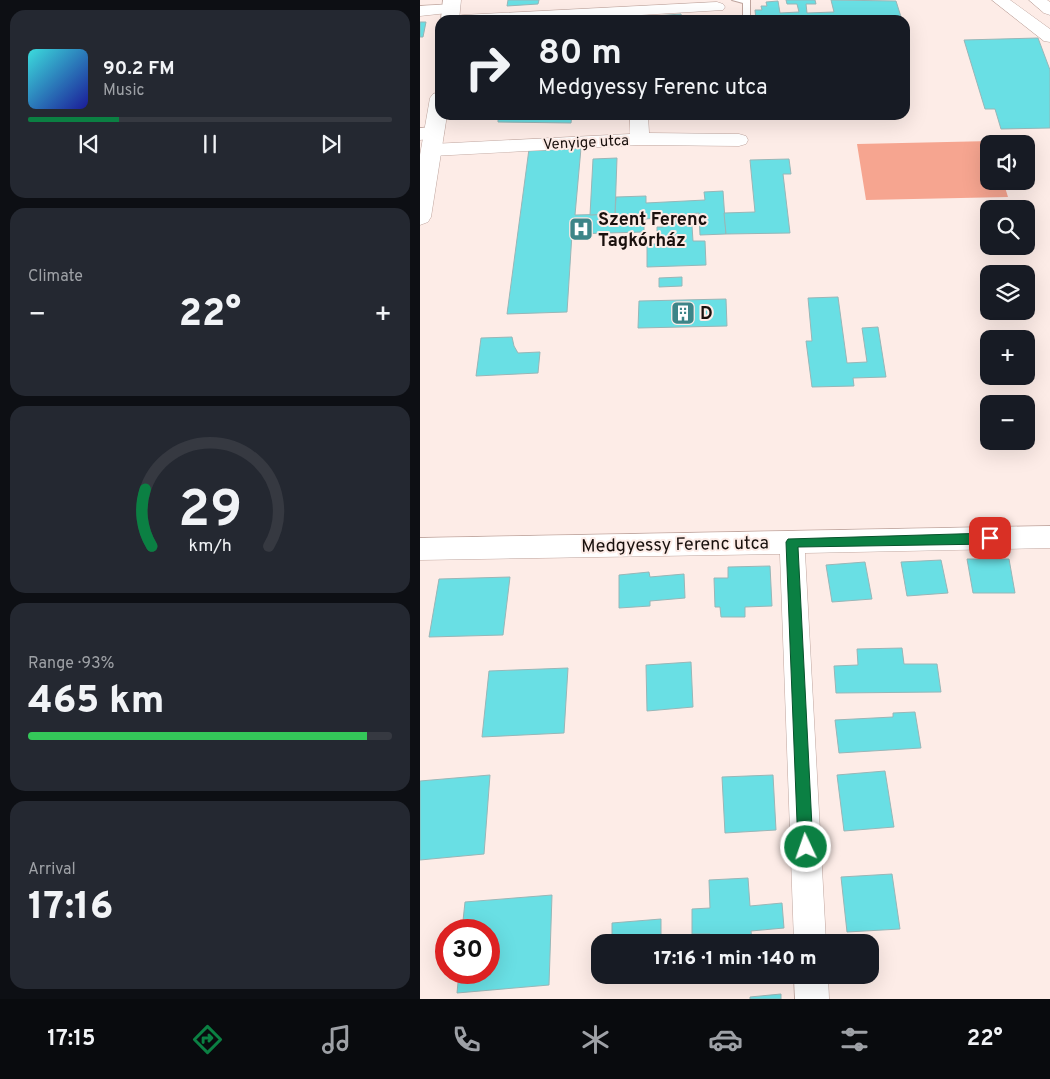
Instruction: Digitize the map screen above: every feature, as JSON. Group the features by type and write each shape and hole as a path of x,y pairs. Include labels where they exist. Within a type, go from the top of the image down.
{"street":[{"path":"1000,0 1050,37"},
{"path":"1037,0 1050,10"},
{"path":"420,11 717,9"},
{"path":"420,217 429,139 435,117"},
{"path":"639,120 640,139"},
{"name":"Venyige utca","path":"429,139 739,140"},
{"name":"Medgyessy Ferenc utca","path":"420,549 1050,537"},
{"path":"792,542 810,934"},
{"path":"811,984 812,999"}],"lane":[{"path":"736,0 747,1 747,15"}],"shaded area":[{"path":"980,141 980,190 1006,190 1008,197 866,200 857,144"}],"building":[{"path":"508,0 539,0 538,4 507,6"},
{"path":"786,0 815,0 816,4 806,4 807,13 834,12 831,0 896,1 900,15 756,15 755,10 762,10 761,6 767,6 766,2 778,1 780,13 799,12 797,4 787,4"},
{"path":"420,22 426,22 423,37 420,37"},
{"path":"1038,38 1050,70 1050,128 1001,129 995,109 985,109 964,40"},
{"path":"498,120 571,120 571,123 498,122"},
{"name":"Szent Ferenc Tagkórház","path":"581,148 575,215 615,214 616,197 646,196 646,203 705,200 704,192 723,191 726,234 700,235 699,213 687,214 687,226 692,226 693,241 705,241 706,265 647,267 647,244 657,244 657,227 663,227 663,218 644,219 644,232 572,234 567,312 507,314 529,149"},
{"path":"617,158 615,214 590,215 593,159"},
{"path":"789,159 791,174 783,174 790,233 726,234 724,213 755,212 750,160"},
{"path":"682,277 682,286 659,287 659,278"},
{"path":"838,297 847,363 867,362 862,328 878,327 886,377 853,378 854,386 812,387 806,341 812,341 808,298"},
{"name":"D","path":"726,299 727,326 638,328 639,301"},
{"path":"512,337 518,353 540,352 538,373 476,376 481,338"},
{"path":"967,559 1009,559 1015,593 973,593"},
{"path":"941,560 948,593 907,596 901,562"},
{"path":"865,562 872,599 832,602 826,565"},
{"path":"770,566 772,606 745,607 745,617 721,617 720,607 715,607 714,578 728,578 728,567"},
{"path":"649,572 650,577 684,574 685,598 650,601 650,606 619,608 619,575"},
{"path":"510,577 503,635 429,637 439,579"},
{"path":"902,648 904,664 937,664 941,692 836,693 834,666 858,665 857,649"},
{"path":"691,662 693,707 647,711 646,665"},
{"path":"568,668 564,733 482,737 489,671"},
{"path":"915,712 921,748 839,753 835,720 893,717 893,713"},
{"path":"885,771 894,827 844,831 837,775"},
{"path":"490,775 484,854 420,860 420,781"},
{"path":"773,775 776,830 725,833 722,777"},
{"path":"892,874 900,929 847,932 841,877"},
{"path":"748,878 750,906 782,903 784,928 751,931 751,934 692,934 692,909 710,908 709,880"},
{"path":"552,895 549,985 457,993 458,984 500,984 500,919 463,919 465,902"},
{"path":"661,919 661,934 612,934 612,923"},
{"path":"781,994 781,999 750,999 750,997"}],"place":[{"name":"Szent Ferenc Tagkórház","path":"581,229"},
{"name":"D","path":"683,313"}],"route":[{"path":"806,847 792,542 990,538"}]}
